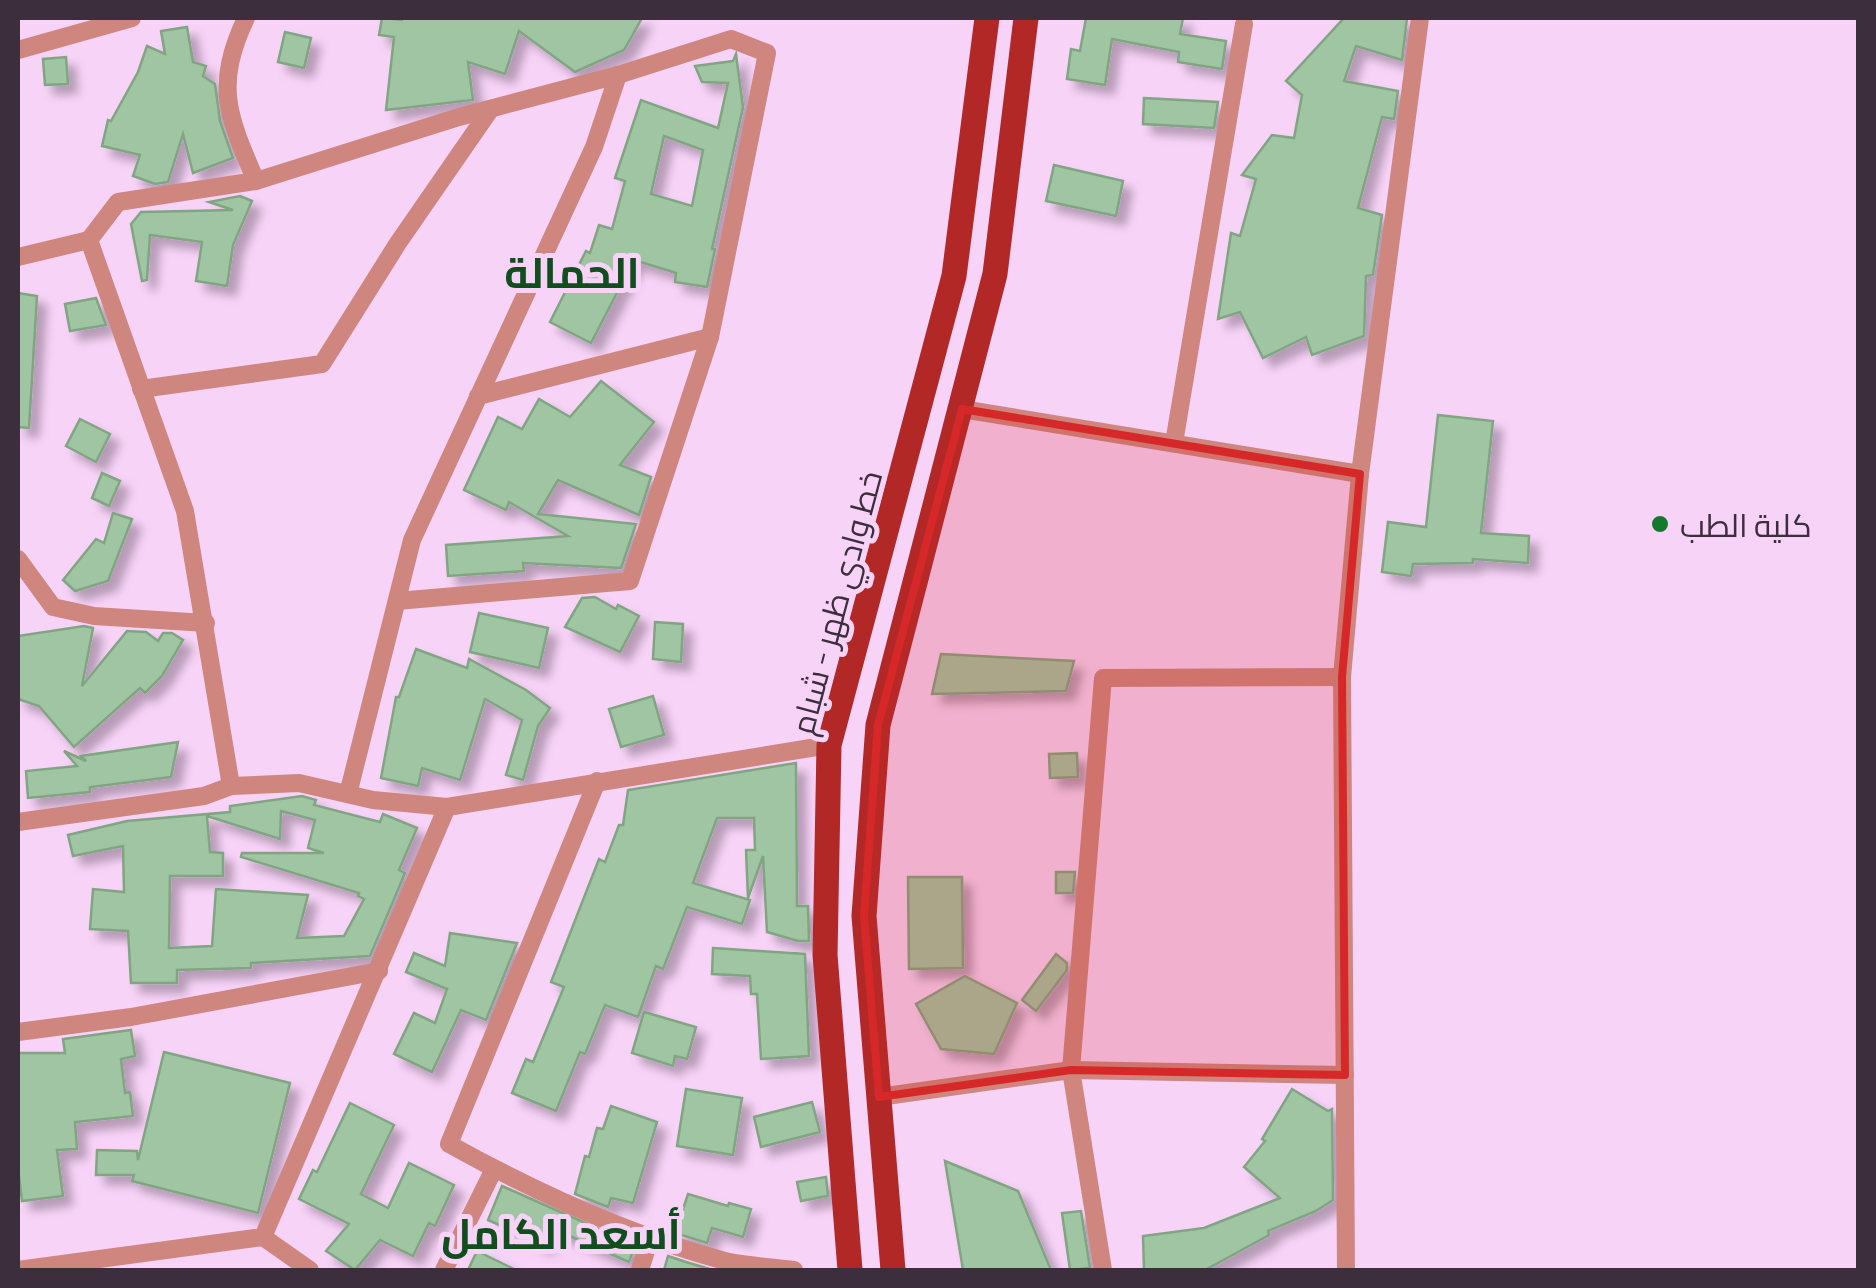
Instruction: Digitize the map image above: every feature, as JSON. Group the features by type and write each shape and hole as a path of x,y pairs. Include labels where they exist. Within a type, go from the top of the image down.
{"main road":[{"name":"خط وادي ظهر - شبام","path":"850,1270 825,955 828,745 954,276 987,18"},
{"path":"892,1270 864,916 878,724 996,274 1026,18"}],"street":[{"path":"18,50 132,18"},
{"path":"246,18 226,80 230,120 256,181"},
{"path":"1346,1270 1342,677 1360,474 1420,18"},
{"path":"1174,444 1244,24"},
{"path":"18,257 89,240 118,202 256,181 731,39 767,53 710,336 630,581 397,601"},
{"path":"348,794 412,540 594,147 618,75"},
{"path":"141,389 322,364 398,243 490,110"},
{"path":"89,240 185,511 232,786"},
{"path":"478,396 710,336"},
{"path":"962,410 1360,474"},
{"path":"18,559 53,607 94,616 206,623"},
{"path":"1103,1270 1071,1070 1104,678 1342,677"},
{"path":"18,822 204,796 232,786 299,783 373,800 447,806 476,804 828,745"},
{"path":"598,781 449,1144 598,1216 727,1261 794,1270"},
{"path":"263,1237 447,806"},
{"path":"18,1032 379,972"},
{"path":"879,1097 1071,1070 1345,1074"},
{"path":"444,1270 494,1169"},
{"path":"640,1270 651,1235"},
{"path":"18,1270 263,1237 310,1270"}],"highlighted area":[{"path":"962,409 1360,474 1342,677 1345,1075 1071,1070 879,1097 864,916 878,725"}],"building":[{"path":"382,18 642,18 624,50 575,72 519,31 505,74 468,62 473,100 386,110 394,37 379,35"},
{"path":"1086,18 1183,18 1180,34 1226,41 1222,69 1178,62 1179,52 1112,39 1105,85 1067,79 1071,49 1080,51"},
{"path":"1344,18 1407,18 1402,60 1356,46 1344,81 1398,91 1394,119 1382,117 1358,208 1382,215 1373,275 1366,276 1364,336 1312,355 1306,337 1263,358 1240,312 1218,319 1231,233 1240,236 1256,179 1242,175 1272,135 1294,138 1302,95 1286,81"},
{"path":"187,27 193,62 206,66 203,76 215,84 220,121 233,158 193,173 183,134 168,182 155,184 133,176 140,155 102,146 108,120 111,121 138,72 147,46 165,54 161,31"},
{"path":"285,32 311,38 304,68 278,62"},
{"path":"736,54 743,107 707,287 675,282 676,273 634,260 591,343 550,322 586,251 590,253 599,225 612,229 625,181 615,178 641,100 718,128 728,83 702,82 695,66 733,61","holes":["664,136 703,150 692,206 651,194"]},
{"path":"66,57 68,84 45,85 43,59"},
{"path":"1144,98 1218,102 1214,128 1143,124"},
{"path":"1054,165 1123,181 1116,216 1046,201"},
{"path":"240,196 252,201 233,245 227,286 196,281 202,242 150,235 147,280 142,281 131,224 141,212 233,210 209,202"},
{"path":"18,293 37,296 29,428 18,427"},
{"path":"96,298 106,325 70,331 65,304"},
{"path":"601,381 654,422 620,465 651,477 639,515 558,480 538,514 636,524 621,568 523,563 524,571 448,576 446,545 568,536 509,502 506,510 464,490 498,417 522,429 539,399 570,417"},
{"path":"1438,415 1493,421 1481,533 1529,536 1528,563 1473,559 1473,563 1413,564 1411,576 1382,572 1388,522 1426,527"},
{"path":"80,419 110,434 96,462 66,446"},
{"path":"102,473 120,481 109,506 92,498"},
{"path":"113,513 132,519 108,581 75,591 63,580 96,539 104,543"},
{"path":"595,597 639,616 620,652 565,627 582,598"},
{"path":"479,613 548,628 539,668 470,652"},
{"path":"655,622 683,624 681,662 653,659"},
{"path":"93,628 82,686 127,631 146,632 158,641 163,633 172,633 183,640 162,676 145,693 140,688 74,747 39,706 18,699 18,636"},
{"path":"416,649 467,668 469,659 550,708 538,726 523,780 506,775 522,720 485,699 460,780 422,768 418,786 381,778 396,697"},
{"path":"941,654 1074,661 1066,691 932,694"},
{"path":"653,696 664,735 621,747 609,709"},
{"path":"178,742 171,777 90,787 90,792 28,798 26,771 77,766 64,751 86,761 81,756"},
{"path":"1077,753 1078,777 1050,778 1049,754"},
{"path":"796,763 797,906 808,906 809,941 767,932 763,856 748,898 746,850 755,850 754,818 717,818 693,883 750,900 742,924 687,907 663,969 656,966 638,1017 605,1005 556,1111 512,1093 526,1059 533,1062 564,987 551,982 599,859 605,862 619,825 623,825 628,790"},
{"path":"302,796 316,800 314,805 380,822 383,814 417,828 399,870 405,873 370,956 251,963 251,968 177,970 177,983 131,983 128,931 90,929 93,889 124,892 123,846 73,856 68,835 127,821 230,812 230,806","holes":["281,811 315,820 308,848 324,853 242,853 241,857 359,893 364,899 344,936 297,938 308,895 216,889 212,946 169,948 170,876 223,876 223,853 210,852 207,816 280,839"]},
{"path":"1056,872 1075,872 1073,893 1056,893"},
{"path":"908,877 962,877 963,968 909,969"},
{"path":"450,933 517,943 486,1020 461,1010 432,1072 394,1054 414,1013 435,1023 447,989 406,972 414,953 445,966"},
{"path":"713,948 805,954 809,1056 761,1059 757,994 751,994 750,976 712,974"},
{"path":"1056,954 1067,963 1067,970 1036,1011 1022,1000"},
{"path":"965,976 1017,1003 994,1054 941,1049 916,1004"},
{"path":"644,1012 696,1027 687,1059 675,1056 673,1066 632,1053"},
{"path":"131,1030 135,1056 121,1059 125,1093 130,1092 133,1116 75,1122 77,1149 57,1150 63,1196 22,1201 18,1168 18,1053 65,1053 63,1039"},
{"path":"164,1052 290,1083 258,1213 132,1181 134,1175 96,1175 97,1150 137,1151 138,1160"},
{"path":"686,1089 742,1098 733,1155 677,1146"},
{"path":"1292,1089 1328,1111 1332,1109 1333,1200 1268,1231 1269,1235 1205,1270 1144,1270 1143,1236 1204,1228 1280,1198 1244,1167 1265,1141 1262,1139"},
{"path":"812,1102 820,1132 761,1147 754,1117"},
{"path":"350,1103 394,1125 361,1194 388,1208 409,1163 454,1185 435,1226 429,1223 413,1256 380,1240 355,1270 326,1251 349,1224 299,1199 313,1170 317,1172"},
{"path":"611,1106 657,1122 633,1203 611,1198 608,1207 575,1194 585,1156 589,1157 597,1128 603,1129"},
{"path":"945,1161 1018,1191 1051,1270 963,1270"},
{"path":"826,1177 828,1196 801,1201 797,1182"},
{"path":"502,1186 635,1245 629,1262 551,1228 544,1245 488,1220"},
{"path":"688,1194 751,1209 743,1237 712,1228 707,1243 675,1233"},
{"path":"1081,1211 1090,1268 1070,1270 1062,1213"},
{"path":"477,1251 516,1270 468,1270"},
{"path":"668,1256 686,1262 713,1270 664,1270"}],"place":[{"name":"كلية الطب","path":"1660,524"}],"district":[{"name":"الحمالة","path":"572,271"},
{"name":"أسعد الكامل","path":"561,1232"}]}
